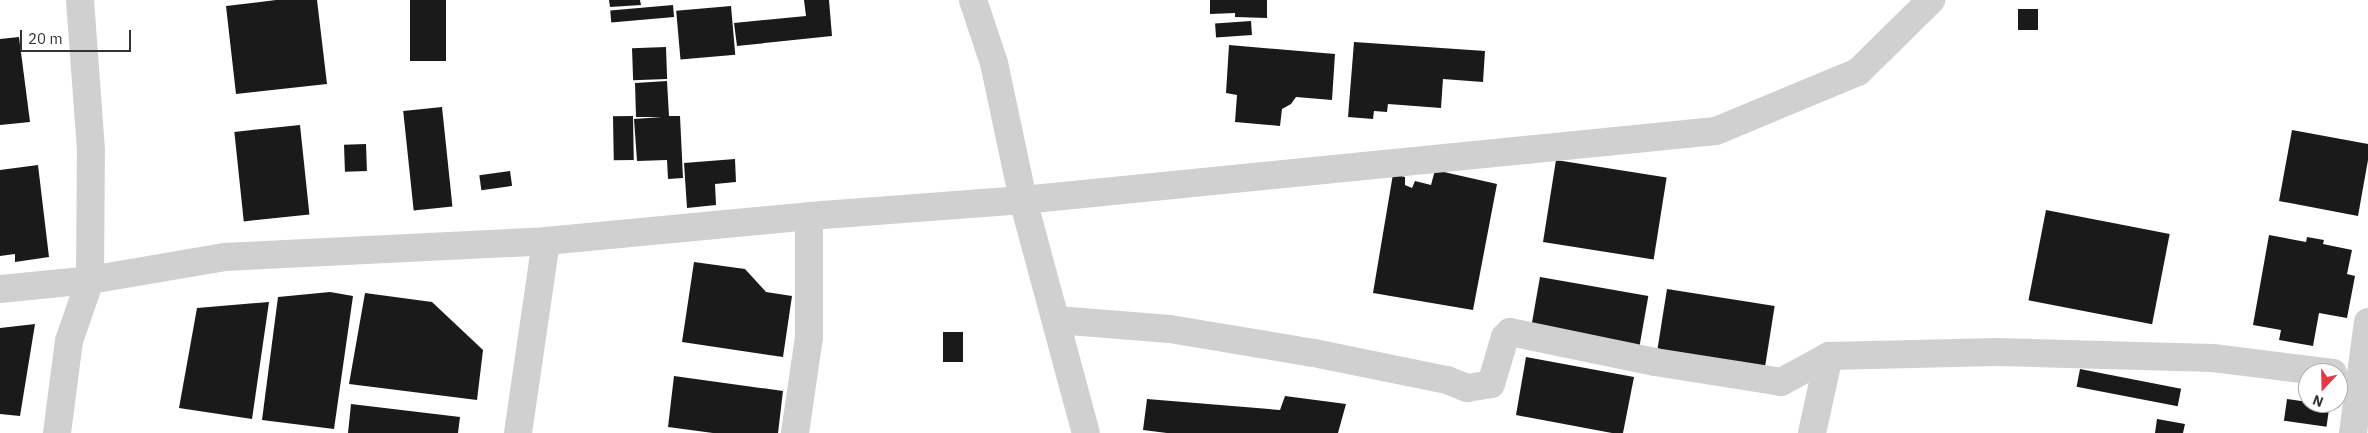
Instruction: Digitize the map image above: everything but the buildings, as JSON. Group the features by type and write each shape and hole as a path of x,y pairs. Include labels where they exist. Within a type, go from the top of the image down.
{"street":[{"path":"57,433 69,342 90,280 91,150 80,0"},
{"path":"973,0 994,63 1023,200 1086,433"},
{"path":"0,289 90,280 224,257 546,240 809,216 1023,200 1716,131 1858,72 1931,0"},
{"path":"795,433 809,337 809,216"},
{"path":"518,433 546,240"},
{"path":"1057,320 1170,329 1343,359 1447,380 1467,388 1491,384 1505,338 1510,332 1655,362 1781,382 1828,356 1997,352 2128,355 2213,358 2298,369"},
{"path":"2353,433 2355,376 2368,322"},
{"path":"1812,433 1828,356"}]}
